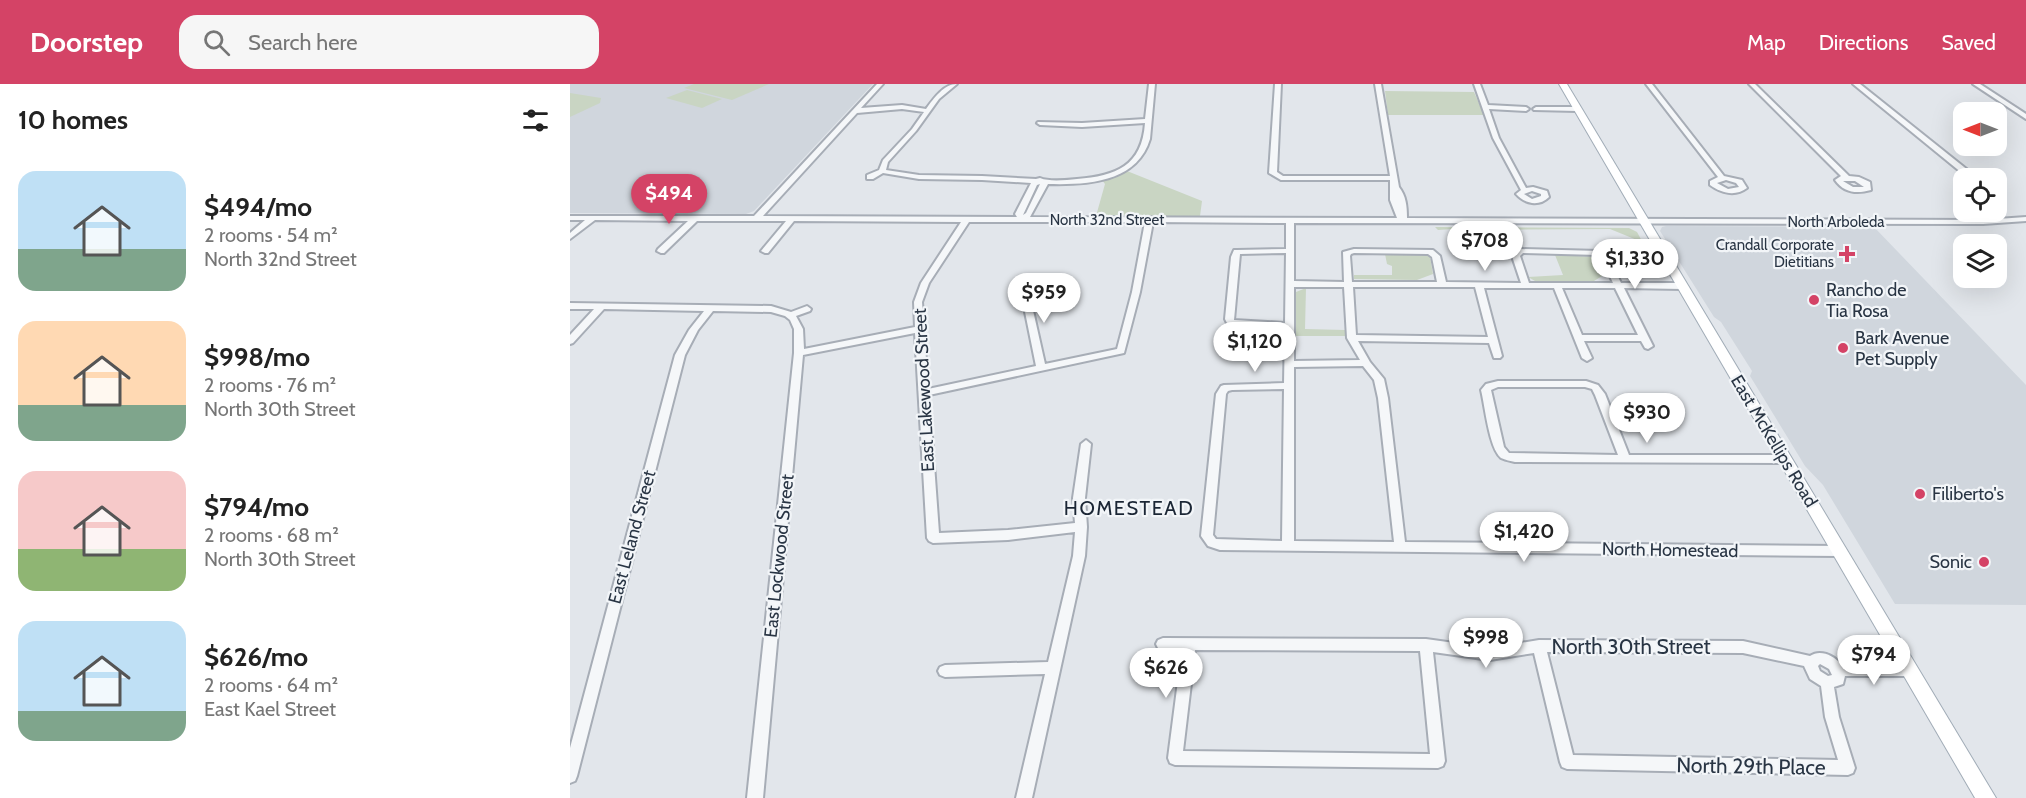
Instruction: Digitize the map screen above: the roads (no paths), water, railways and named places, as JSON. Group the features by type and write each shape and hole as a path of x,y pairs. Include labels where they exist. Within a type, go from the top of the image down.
{"main road":[{"name":"East McKellips Road","path":"1563,84 1986,798"}],"street":[{"path":"756,219 880,84"},
{"path":"882,171 885,161 942,92 954,84"},
{"path":"870,177 882,171 911,176 1086,180 1119,172 1140,155 1148,120 1148,98 1152,84"},
{"path":"1278,84 1273,173 1275,176 1281,178 1393,178"},
{"path":"1378,84 1395,187 1393,193 1396,211 1403,221"},
{"path":"1477,84 1496,138 1524,190"},
{"path":"1649,84 1722,178"},
{"path":"1752,84 1847,178"},
{"path":"1856,84 1956,168"},
{"path":"1976,84 2026,117"},
{"path":"1486,109 1531,111 1577,109"},
{"path":"856,111 928,111"},
{"path":"1040,123 1082,125 1148,120"},
{"path":"1022,220 1029,214 1044,184 1040,180"},
{"name":"North 32nd Street","path":"570,218 1645,222"},
{"path":"570,237 593,218"},
{"path":"661,251 695,218"},
{"path":"765,251 792,219"},
{"name":"North Arboleda","path":"1645,222 1983,222 2026,219"},
{"name":"East Lakewood Street","path":"966,220 925,283 918,302 933,538 1008,535 1081,528"},
{"path":"924,393 1121,351 1136,292 1149,220"},
{"path":"1288,545 1290,221"},
{"path":"1288,326 1239,325 1231,323 1229,319 1234,257 1238,252 1290,251"},
{"path":"1526,285 1516,254 1521,251 1600,253 1604,256 1646,342 1579,338"},
{"path":"1400,546 1379,379 1366,363 1352,338 1347,284 1347,252 1430,252 1436,256 1442,284"},
{"path":"1034,279 1026,297 1041,368"},
{"path":"1288,284 1682,286"},
{"path":"1479,285 1497,356"},
{"path":"1557,286 1587,358"},
{"path":"570,306 771,309 792,315 807,309"},
{"path":"570,341 602,306"},
{"name":"East Leland Street","path":"570,776 680,355 686,339 712,307"},
{"name":"East Lockwood Street","path":"753,797 799,353 797,322 792,315"},
{"path":"799,353 920,330"},
{"path":"1352,338 1493,339"},
{"path":"1288,364 1366,363"},
{"path":"1625,458 1600,394 1595,387 1586,384 1489,386 1486,390 1499,448 1506,456 1515,458 1785,459"},
{"name":"North Homestead","path":"1288,386 1224,388 1221,394 1208,536 1212,543 1220,545 1840,551"},
{"path":"1024,798 1079,556 1081,528 1079,498 1086,444"},
{"name":"North 30th Street","path":"1163,644 1426,645 1490,654 1539,646 1743,647 1811,662"},
{"path":"1189,644 1175,758 1438,760 1426,645"},
{"name":"North 29th Place","path":"1539,646 1567,762 1848,768 1832,717 1827,682"},
{"path":"1822,659 1831,663 1838,670 1838,680 1827,682 1818,679 1812,672 1811,662 1822,659"},
{"path":"945,671 1054,668"},
{"path":"1838,670 1910,669"}],"place":[{"name":"Crandall Corporate Dietitians","path":"1847,254"},
{"name":"Rancho de Tia Rosa","path":"1814,300"},
{"name":"Bark Avenue Pet Supply","path":"1843,348"},
{"name":"Filiberto's","path":"1920,494"},
{"name":"Sonic","path":"1984,562"}],"district":[{"name":"HOMESTEAD","path":"1129,508"}]}
